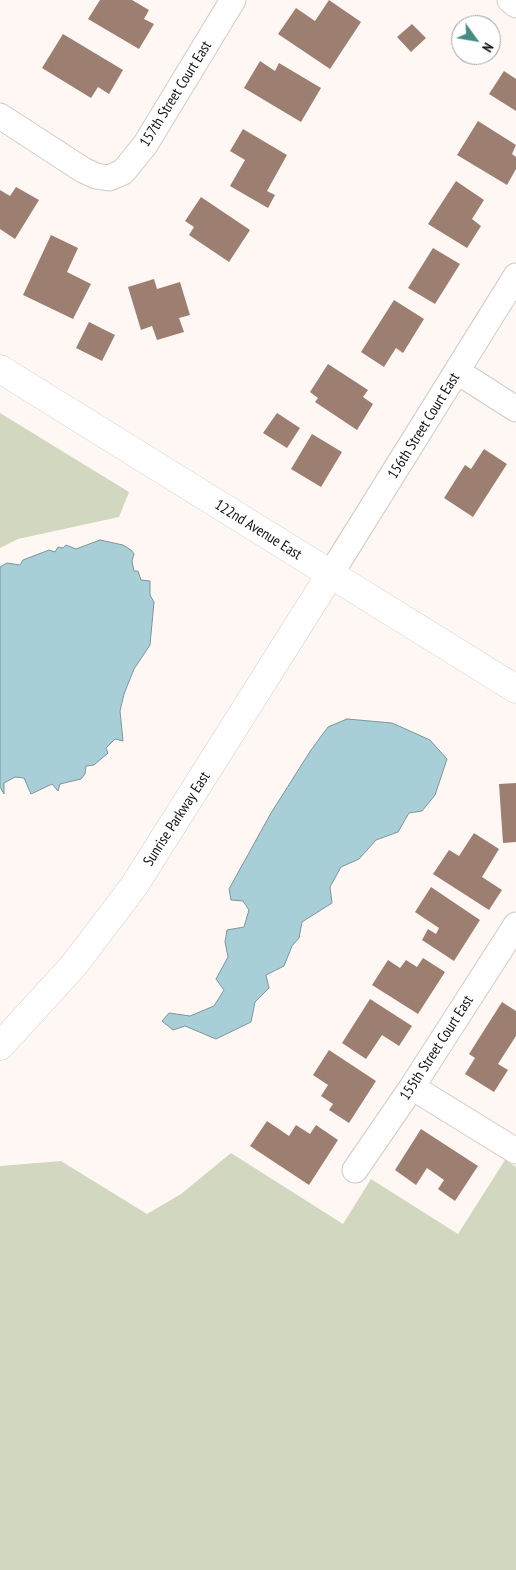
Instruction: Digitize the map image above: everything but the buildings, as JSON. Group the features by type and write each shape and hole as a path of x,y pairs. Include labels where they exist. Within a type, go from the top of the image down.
{"main road":[{"name":"122nd Avenue East","path":"0,369 516,689"},
{"name":"Sunrise Parkway East","path":"0,1046 74,965 134,886 330,575"}],"street":[{"name":"157th Street Court East","path":"0,116 83,170 96,176 109,178 123,172 146,145 233,0"},
{"path":"510,0 516,5"},
{"name":"156th Street Court East","path":"330,575 516,276"},
{"path":"458,372 516,409"},
{"name":"155th Street Court East","path":"355,1170 412,1087 516,925"},
{"path":"412,1087 516,1151"}],"green space":[{"path":"0,413 129,492 119,517 18,539 0,548"},
{"path":"231,1153 343,1224 371,1179 458,1234 505,1160 516,1167 516,1570 0,1570 0,1166 61,1161 147,1214 181,1194"}],"water":[{"path":"100,540 123,545 131,550 134,554 132,561 134,571 138,571 141,580 150,581 150,595 154,602 150,645 134,669 124,694 120,711 123,741 115,739 106,748 108,753 94,765 86,766 85,774 81,779 60,784 58,791 52,784 31,794 24,778 15,777 4,783 4,794 0,787 0,567 7,563 20,565 23,560 49,550 55,552 58,547 63,548 66,545 76,549"},
{"path":"347,719 392,723 430,740 447,759 435,795 422,811 409,813 398,832 376,840 359,859 341,867 330,887 332,903 302,922 299,938 292,946 284,966 266,975 269,988 255,1002 251,1022 216,1039 185,1026 173,1030 162,1021 169,1013 190,1016 214,1006 224,990 216,979 228,957 225,942 227,930 244,927 249,910 243,901 231,900 229,889 271,813 311,750 328,727"}]}
